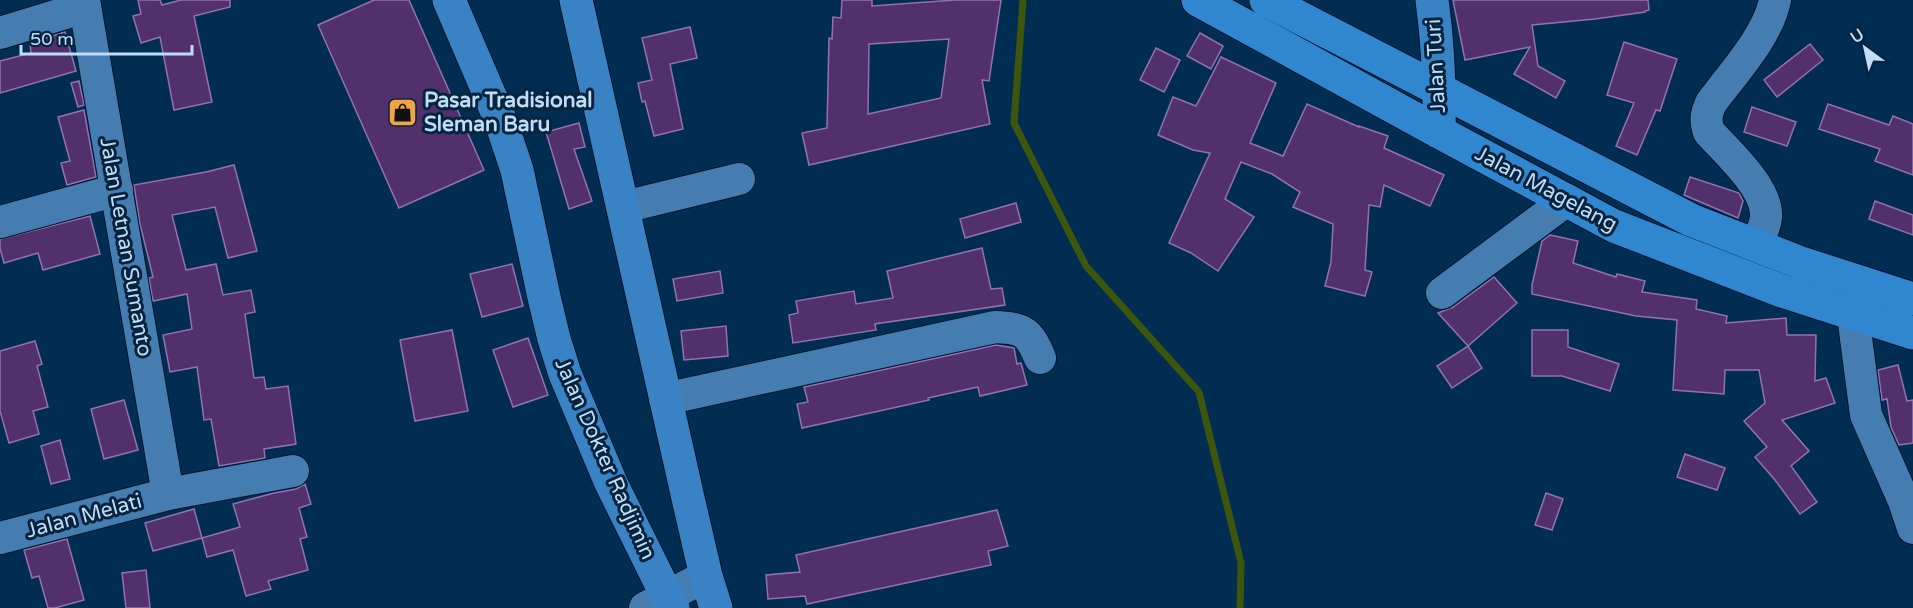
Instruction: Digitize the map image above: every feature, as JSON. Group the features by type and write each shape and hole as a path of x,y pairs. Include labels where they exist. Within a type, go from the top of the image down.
{"highway":[{"name":"Jalan Magelang","path":"1198,0 1614,226 1782,291 1913,333"},
{"name":"Jalan Magelang","path":"1266,0 1691,220 1801,263 1913,299"}],"main road":[{"name":"Jalan Dokter Radjimin","path":"449,0 500,119 514,161 554,339 565,374 661,604"},
{"path":"576,0 665,399 706,576 716,608"},
{"name":"Jalan Turi","path":"1432,0 1437,33 1440,90 1438,132"}],"street":[{"path":"1756,245 1766,216 1763,198 1746,174 1709,132 1706,114 1711,103 1759,37 1774,9 1775,0"},
{"path":"0,33 85,3"},
{"name":"Jalan Letnan Sumanto","path":"85,3 168,494"},
{"path":"624,207 739,179"},
{"path":"0,222 117,190"},
{"path":"1442,293 1567,200"},
{"path":"1853,315 1866,415 1904,501 1913,528"},
{"path":"665,399 995,327 1015,328 1031,338 1040,358"},
{"name":"Jalan Melati","path":"0,538 168,494 293,471"},
{"path":"661,604 706,576"}],"building":[{"path":"138,0 160,0 162,5 181,0 230,0 230,7 194,16 212,102 174,110 160,37 141,43 133,16 141,14"},
{"name":"Pasar Tradisional Sleman Baru","path":"374,0 409,0 484,170 399,208 318,25"},
{"path":"842,0 872,0 872,6 955,0 1001,0 989,81 982,80 990,124 809,165 802,133 827,128 829,38 832,39 833,17 841,18","holes":["949,39 941,98 868,114 869,44"]},
{"path":"1453,0 1648,0 1649,10 1595,19 1532,25 1538,66 1565,81 1556,98 1514,74 1530,47 1465,60"},
{"path":"690,27 697,58 670,64 683,129 654,136 638,83 652,80 642,38"},
{"path":"65,32 76,71 0,93 0,61 31,53 30,43"},
{"path":"1200,33 1223,46 1211,69 1187,56"},
{"path":"1624,42 1677,59 1660,111 1656,110 1637,155 1616,146 1634,103 1607,95"},
{"path":"1810,44 1823,60 1777,97 1764,80"},
{"path":"1156,48 1180,60 1164,92 1140,80"},
{"path":"1221,57 1276,83 1250,143 1283,156 1307,104 1359,127 1388,136 1384,148 1444,175 1430,206 1384,185 1380,207 1369,205 1365,270 1372,272 1365,296 1325,286 1331,262 1333,224 1293,207 1300,192 1272,174 1241,162 1225,199 1254,217 1218,271 1191,253 1169,243 1210,153 1193,150 1158,135 1173,97 1196,106"},
{"path":"79,81 84,105 78,107 71,83"},
{"path":"1828,104 1889,125 1893,116 1913,124 1913,175 1875,161 1880,149 1819,129"},
{"path":"1752,107 1796,122 1787,146 1744,132"},
{"path":"84,110 96,177 67,185 61,163 70,161 58,117"},
{"path":"579,123 585,147 574,149 592,201 569,209 546,132"},
{"path":"234,165 257,251 228,258 215,207 172,215 186,270 216,264 223,295 251,290 255,312 245,314 254,378 264,377 266,389 288,386 296,444 264,449 265,458 219,466 211,419 204,420 197,367 170,372 163,335 192,329 187,294 153,301 149,278 153,277 140,224 134,185"},
{"path":"1690,177 1739,193 1743,201 1738,218 1684,195"},
{"path":"1875,201 1913,215 1913,235 1869,219"},
{"path":"1016,203 1021,222 965,238 960,219"},
{"path":"90,216 100,254 43,270 38,253 4,263 0,239"},
{"path":"1550,235 1578,241 1573,263 1616,277 1617,274 1645,281 1642,292 1697,300 1696,309 1727,316 1726,323 1786,318 1787,335 1816,335 1815,381 1826,378 1835,403 1782,420 1809,451 1791,466 1817,502 1800,514 1755,457 1767,447 1744,421 1765,403 1759,370 1725,370 1724,394 1673,390 1677,320 1636,316 1532,294 1542,241"},
{"path":"982,248 991,289 1002,288 1005,305 875,324 876,330 793,343 789,315 798,313 796,301 854,291 856,304 893,298 887,271"},
{"path":"512,264 523,306 482,317 470,274"},
{"path":"720,271 723,293 677,301 673,279"},
{"path":"1494,277 1517,303 1468,346 1438,313 1453,307"},
{"path":"726,326 728,356 684,360 681,331"},
{"path":"452,330 468,411 415,421 400,340"},
{"path":"1532,330 1568,330 1568,347 1619,364 1610,391 1562,376 1532,376"},
{"path":"528,338 548,395 513,407 493,350"},
{"path":"35,341 42,364 37,366 48,407 33,411 39,434 9,443 0,411 0,351"},
{"path":"996,345 1014,348 1017,364 1021,363 1027,385 980,396 978,387 802,428 797,404 808,402 804,387"},
{"path":"1468,346 1482,368 1452,388 1437,366"},
{"path":"1898,365 1907,401 1913,400 1913,443 1899,445 1891,427 1887,399 1882,400 1878,370"},
{"path":"124,400 138,450 104,459 91,409"},
{"path":"60,440 70,479 51,484 41,446"},
{"path":"1685,454 1725,468 1717,490 1677,477"},
{"path":"305,484 311,504 299,508 307,537 300,539 308,570 268,581 271,589 246,596 233,550 207,557 202,538 240,527 233,504 296,489"},
{"path":"1546,493 1563,499 1552,530 1535,525"},
{"path":"194,509 202,538 153,551 145,523"},
{"path":"997,510 1008,546 988,551 991,565 807,604 805,596 768,599 766,575 800,572 796,555"},
{"path":"67,539 84,600 48,608 39,576 32,578 24,550"},
{"path":"146,570 150,608 126,608 122,573"}],"waterway":[{"path":"1023,0 1014,123 1086,266 1199,392 1241,563 1240,608"}],"place":[{"name":"Pasar Tradisional Sleman Baru","path":"403,112"}]}
